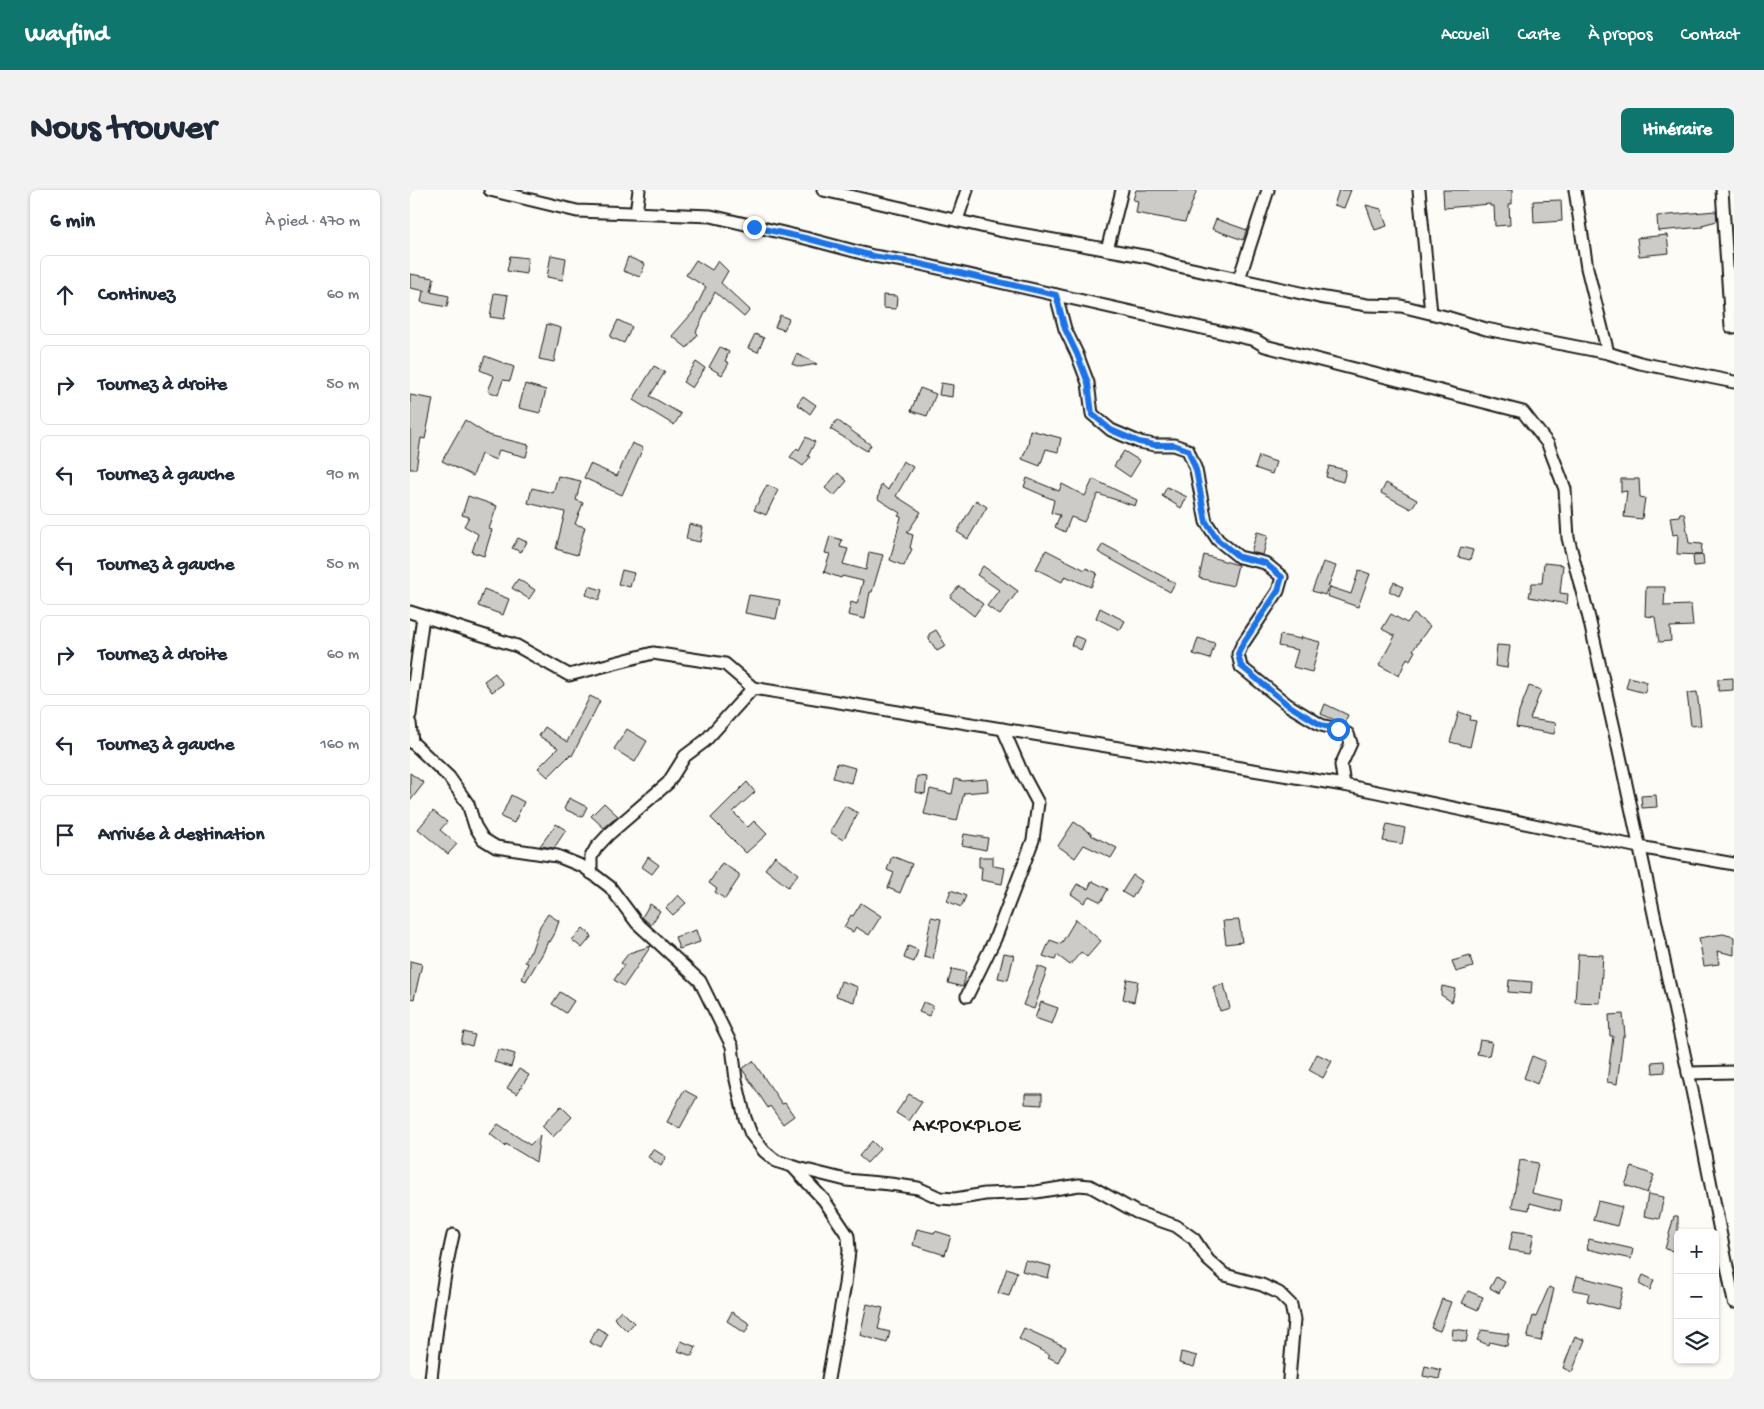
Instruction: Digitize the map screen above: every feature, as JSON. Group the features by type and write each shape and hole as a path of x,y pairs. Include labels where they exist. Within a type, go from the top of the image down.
{"street":[{"path":"490,190 577,211 712,216 873,256 916,263 1255,340 1265,346 1523,412 1548,444 1566,489 1568,538 1591,628 1696,1109 1730,1267 1734,1302"},
{"path":"636,213 639,190"},
{"path":"823,190 957,220 1149,257 1174,265 1319,297 1367,305 1401,306 1486,329 1608,353 1640,363 1734,382"},
{"path":"957,220 967,190"},
{"path":"1107,250 1122,190"},
{"path":"1239,279 1268,190"},
{"path":"1419,190 1431,313"},
{"path":"1575,190 1587,268 1608,353"},
{"path":"1722,190 1731,327 1734,327"},
{"path":"1056,295 1065,329 1088,383 1092,414 1111,430 1139,442 1155,445 1174,445 1188,450 1196,470 1206,522 1218,540 1239,557 1265,563 1282,577 1278,591 1242,645 1238,654 1241,666 1288,705 1321,725 1338,729 1348,734 1351,743 1341,764 1344,785"},
{"path":"410,612 517,646 569,675 653,653 724,664 753,688 1344,785 1639,847 1734,864"},
{"path":"410,715 423,616"},
{"path":"591,873 591,857 596,848 668,783 685,756 705,741 753,688"},
{"path":"410,723 412,742 449,777 468,804 475,826 483,839 496,848 557,856 584,867 610,888 637,923 700,981 732,1046 738,1090 751,1134 764,1151 776,1160 846,1180 918,1188 940,1198 955,1199 985,1194 1036,1192 1079,1185 1090,1186 1136,1212 1176,1226 1194,1239 1208,1260 1225,1275 1262,1285 1279,1293 1291,1305 1294,1320 1289,1379"},
{"path":"967,996 995,939 1033,840 1038,803 1022,774 1003,729"},
{"path":"1688,1073 1734,1072"},
{"path":"792,1166 824,1200 848,1236 849,1251 845,1284 828,1379"},
{"path":"431,1379 439,1308 453,1235"}],"building":[{"path":"1136,190 1197,190 1185,222 1136,213 1138,201 1133,200"},
{"path":"1339,190 1351,190 1344,208 1334,205"},
{"path":"1443,190 1512,190 1512,204 1509,204 1510,225 1495,226 1494,206 1490,206 1490,204 1444,208"},
{"path":"1561,200 1562,221 1534,223 1533,201"},
{"path":"1366,205 1381,209 1387,226 1375,230"},
{"path":"1716,211 1717,221 1702,225 1703,227 1658,231 1657,216"},
{"path":"1216,219 1247,230 1243,240 1212,229"},
{"path":"1667,235 1669,253 1639,256 1637,238"},
{"path":"551,255 566,258 563,280 547,277"},
{"path":"510,256 528,258 526,274 507,271"},
{"path":"628,257 645,264 640,277 623,271"},
{"path":"696,260 712,270 718,261 728,271 721,283 750,310 744,317 715,292 696,332 698,334 687,348 672,336 694,311 706,287 686,275"},
{"path":"410,274 434,278 431,292 449,296 447,307 421,302 423,291 426,291 410,288"},
{"path":"494,293 508,295 504,319 490,317"},
{"path":"883,295 897,296 896,309 883,308"},
{"path":"780,315 789,319 784,330 775,327"},
{"path":"618,320 632,327 624,343 610,337"},
{"path":"547,324 561,328 554,362 539,359"},
{"path":"755,334 764,338 758,352 748,348"},
{"path":"720,347 729,352 725,361 729,363 722,375 709,367"},
{"path":"797,354 817,364 800,367 792,364"},
{"path":"485,356 514,367 510,381 503,380 498,395 488,391 494,376 480,370"},
{"path":"696,362 705,368 692,388 683,382"},
{"path":"654,366 665,372 650,396 681,414 674,425 633,400"},
{"path":"941,383 953,385 952,397 939,395"},
{"path":"525,384 546,390 540,413 519,408"},
{"path":"920,388 936,394 927,416 911,411"},
{"path":"410,395 433,399 425,439 421,438 416,469 410,469"},
{"path":"803,396 816,405 810,414 797,404"},
{"path":"465,420 488,435 529,445 526,457 499,450 496,460 481,454 473,476 442,461"},
{"path":"837,420 871,445 867,451 830,429"},
{"path":"1030,430 1061,438 1058,452 1046,449 1040,466 1022,459 1028,445"},
{"path":"806,437 815,442 808,456 810,457 803,466 790,457 797,448 799,450"},
{"path":"632,443 643,448 622,495 584,478 590,464 617,476"},
{"path":"1124,451 1140,461 1130,477 1114,466"},
{"path":"1259,456 1276,462 1272,474 1255,468"},
{"path":"903,461 913,467 896,496 921,512 907,533 913,535 910,548 912,549 904,566 890,560 901,517 898,516 900,513 878,499 881,484 888,490"},
{"path":"1329,466 1346,470 1343,482 1326,477"},
{"path":"838,473 847,481 834,496 825,488"},
{"path":"558,476 581,481 576,500 583,503 575,524 585,527 577,555 556,549 565,512 528,503 532,488 553,493"},
{"path":"1027,478 1059,491 1062,484 1085,496 1093,479 1137,500 1135,506 1098,494 1084,522 1071,517 1065,532 1055,527 1060,515 1051,513 1054,500 1024,487"},
{"path":"1621,479 1639,479 1640,497 1645,498 1642,519 1624,517 1627,491 1621,492"},
{"path":"1386,483 1417,500 1411,509 1381,493"},
{"path":"767,485 778,490 766,515 754,510"},
{"path":"1167,487 1187,497 1181,508 1162,496"},
{"path":"468,496 497,506 489,529 492,530 484,556 472,552 478,534 464,526 469,517 462,515"},
{"path":"976,500 987,507 968,539 957,532"},
{"path":"1680,513 1684,513 1689,543 1702,544 1701,555 1677,554 1678,534 1673,535 1670,517 1679,516"},
{"path":"689,524 703,527 700,542 686,539"},
{"path":"1257,532 1268,535 1263,555 1251,552"},
{"path":"830,536 842,540 840,547 848,549 843,564 866,570 869,552 883,555 872,592 870,592 865,619 848,615 851,602 857,604 863,581 842,576 841,578 824,572 830,554 825,553"},
{"path":"518,538 527,542 521,552 512,548"},
{"path":"1103,544 1175,583 1170,592 1098,552"},
{"path":"1461,547 1473,550 1470,560 1458,557"},
{"path":"1046,550 1085,570 1086,568 1097,573 1091,587 1065,576 1062,582 1036,569"},
{"path":"1204,555 1238,565 1233,586 1199,578"},
{"path":"1703,555 1704,565 1694,566 1693,556"},
{"path":"1323,562 1336,566 1325,595 1312,591"},
{"path":"1544,563 1563,565 1560,593 1568,594 1567,604 1529,597 1532,583 1542,583"},
{"path":"983,566 1018,591 1000,615 987,606 999,590 977,575"},
{"path":"622,570 634,573 630,587 618,584"},
{"path":"1359,570 1370,574 1358,607 1327,596 1330,587 1351,594"},
{"path":"518,579 535,590 529,599 512,588"},
{"path":"1394,582 1403,587 1399,596 1389,591"},
{"path":"589,586 602,590 599,600 586,595"},
{"path":"959,586 983,604 974,616 950,597"},
{"path":"1646,587 1665,587 1664,606 1691,605 1693,626 1670,627 1671,641 1659,642 1655,617 1645,616"},
{"path":"484,589 509,599 503,615 478,606"},
{"path":"749,595 780,600 776,619 745,613"},
{"path":"1100,608 1125,621 1120,630 1096,618"},
{"path":"1391,614 1407,623 1414,614 1430,626 1413,650 1415,651 1410,660 1407,658 1399,676 1379,665 1395,636 1382,629"},
{"path":"936,630 946,646 937,651 929,639 929,634"},
{"path":"1280,635 1301,639 1301,637 1320,642 1312,672 1293,667 1298,650 1278,646"},
{"path":"1075,636 1085,640 1081,650 1071,645"},
{"path":"1198,638 1215,643 1210,659 1193,654"},
{"path":"1497,645 1510,646 1507,668 1495,666"},
{"path":"495,673 503,684 492,692 484,681"},
{"path":"1629,677 1647,682 1645,693 1626,688"},
{"path":"1733,678 1733,690 1718,691 1718,679"},
{"path":"1529,686 1541,690 1530,719 1556,723 1554,734 1516,727 1519,712"},
{"path":"1697,692 1701,725 1691,726 1687,693"},
{"path":"590,696 600,701 572,756 570,755 548,777 538,768 558,748 539,736 545,727 567,742"},
{"path":"1325,704 1348,715 1344,724 1321,714"},
{"path":"1459,712 1471,716 1470,720 1476,721 1470,747 1450,742"},
{"path":"627,729 647,741 635,762 614,749"},
{"path":"837,763 855,768 851,783 833,778"},
{"path":"410,773 424,783 410,801"},
{"path":"917,776 927,777 925,794 915,792"},
{"path":"955,779 963,781 987,779 988,791 964,793 957,821 924,814 930,789 952,794"},
{"path":"747,782 755,792 733,812 748,827 754,821 767,834 746,853 711,818"},
{"path":"511,795 524,802 514,823 501,817"},
{"path":"1656,795 1657,807 1642,808 1641,796"},
{"path":"569,798 587,807 582,817 564,809"},
{"path":"604,803 618,816 604,828 591,816"},
{"path":"845,806 858,813 843,840 830,832"},
{"path":"433,811 447,822 440,830 457,844 448,854 418,829"},
{"path":"1074,822 1091,835 1117,848 1111,858 1084,845 1075,858 1058,846"},
{"path":"556,824 566,830 554,848 540,846"},
{"path":"1387,824 1405,828 1402,844 1383,841"},
{"path":"964,834 988,838 986,850 962,845"},
{"path":"775,856 798,874 788,887 765,869"},
{"path":"892,856 912,864 900,893 888,888 894,873 887,870"},
{"path":"648,857 659,865 652,874 642,867"},
{"path":"979,857 993,857 993,866 1005,868 1002,884 981,880 982,867 979,867"},
{"path":"722,863 739,874 739,878 725,899 715,892 717,889 709,883"},
{"path":"1133,875 1142,881 1132,898 1122,892"},
{"path":"1092,881 1108,889 1101,902 1089,896 1084,903 1071,894 1077,884 1088,889"},
{"path":"951,890 966,896 961,907 947,901"},
{"path":"678,895 686,903 673,915 666,908"},
{"path":"861,903 881,916 869,935 856,927 853,932 844,927"},
{"path":"650,904 660,911 651,925 642,917"},
{"path":"548,914 559,921 554,935 550,942 548,941 526,981 522,979 528,963 525,962 531,952 540,926"},
{"path":"931,917 941,919 933,959 924,957"},
{"path":"1076,919 1101,941 1087,957 1081,952 1070,965 1057,955 1055,960 1043,956 1050,940 1061,944"},
{"path":"1239,920 1242,942 1226,944 1223,921"},
{"path":"583,928 592,936 582,948 572,940"},
{"path":"696,930 700,942 679,949 675,937"},
{"path":"1723,934 1734,937 1734,955 1717,951 1719,964 1704,966 1699,938"},
{"path":"651,946 624,986 614,980 624,965 621,963 629,953"},
{"path":"908,946 918,950 914,962 904,958"},
{"path":"1004,953 1014,955 1008,980 998,978"},
{"path":"1578,954 1603,955 1600,1003 1575,1002"},
{"path":"1470,956 1473,967 1456,972 1452,961"},
{"path":"410,961 422,964 414,999 410,998"},
{"path":"1038,966 1047,970 1034,1009 1023,1005"},
{"path":"952,969 966,972 963,987 948,983"},
{"path":"1127,979 1138,981 1134,1002 1123,999"},
{"path":"1509,980 1532,982 1531,994 1508,992"},
{"path":"841,981 858,987 854,1002 836,996"},
{"path":"1224,984 1230,1008 1220,1011 1213,987"},
{"path":"1442,986 1455,989 1452,1002 1441,995"},
{"path":"560,992 574,1001 566,1013 552,1004"},
{"path":"923,1002 933,1006 929,1016 919,1012"},
{"path":"1041,1002 1058,1008 1052,1024 1035,1018"},
{"path":"1623,1014 1625,1036 1623,1036 1617,1084 1607,1082 1613,1036 1610,1036 1609,1015"},
{"path":"464,1032 475,1035 472,1046 461,1043"},
{"path":"1480,1040 1492,1042 1489,1056 1477,1054"},
{"path":"498,1049 515,1054 511,1067 494,1062"},
{"path":"1317,1054 1332,1061 1323,1078 1309,1070"},
{"path":"1532,1056 1544,1061 1537,1084 1524,1078"},
{"path":"753,1061 782,1104 785,1103 794,1116 783,1124 770,1106 768,1108 742,1069"},
{"path":"1664,1061 1665,1072 1653,1073 1652,1062"},
{"path":"519,1069 529,1075 517,1094 507,1088"},
{"path":"684,1090 697,1097 680,1128 667,1122"},
{"path":"909,1094 922,1102 909,1121 896,1113"},
{"path":"1025,1094 1042,1094 1042,1105 1025,1104"},
{"path":"561,1106 572,1117 553,1137 542,1126"},
{"path":"498,1124 530,1145 540,1135 536,1162 506,1144 505,1146 490,1134"},
{"path":"872,1141 880,1149 867,1163 859,1156"},
{"path":"653,1149 666,1157 661,1166 648,1157"},
{"path":"1520,1160 1538,1163 1532,1193 1562,1200 1560,1211 1530,1203 1529,1210 1512,1207"},
{"path":"1632,1167 1654,1175 1647,1193 1625,1185"},
{"path":"1648,1194 1664,1197 1659,1219 1644,1216"},
{"path":"1598,1201 1622,1207 1617,1226 1593,1220"},
{"path":"1674,1216 1678,1216 1678,1229 1674,1229 1674,1251 1665,1249"},
{"path":"917,1229 934,1233 935,1231 951,1236 945,1255 913,1245"},
{"path":"1513,1231 1534,1234 1530,1253 1509,1250"},
{"path":"1589,1239 1633,1249 1631,1259 1587,1249"},
{"path":"1025,1260 1051,1266 1048,1278 1022,1271"},
{"path":"1007,1268 1017,1272 1009,1296 998,1293"},
{"path":"1643,1275 1654,1280 1650,1290 1639,1284"},
{"path":"1577,1276 1623,1288 1618,1309 1587,1301 1589,1293 1573,1290"},
{"path":"1496,1277 1505,1282 1499,1293 1490,1288"},
{"path":"1549,1287 1554,1289 1541,1341 1527,1338 1533,1316 1536,1317"},
{"path":"1468,1291 1483,1297 1478,1310 1462,1303"},
{"path":"1442,1299 1451,1302 1440,1331 1431,1328"},
{"path":"867,1304 883,1308 878,1329 890,1332 887,1343 860,1335"},
{"path":"621,1310 634,1323 627,1331 614,1318"},
{"path":"732,1312 750,1324 745,1333 727,1321"},
{"path":"597,1328 608,1334 601,1348 589,1342"},
{"path":"1024,1328 1066,1347 1058,1362 1048,1357 1050,1355 1019,1339"},
{"path":"1453,1329 1468,1331 1466,1342 1452,1339"},
{"path":"1482,1330 1509,1334 1507,1346 1489,1342 1488,1345 1477,1340"},
{"path":"1575,1336 1585,1340 1572,1372 1563,1368"},
{"path":"681,1341 696,1347 692,1356 678,1351"},
{"path":"1181,1352 1197,1356 1194,1367 1179,1363"},
{"path":"1425,1366 1441,1370 1439,1379 1423,1376"}],"district":[{"name":"AKPOKPLOE","path":"967,1127"}],"route":[{"path":"754,227 873,256 916,263 1056,295 1065,329 1088,383 1092,414 1111,430 1139,442 1155,445 1174,445 1188,450 1196,470 1206,522 1218,540 1239,557 1265,563 1282,577 1278,591 1242,645 1238,654 1241,666 1288,705 1321,725 1338,729"}]}
